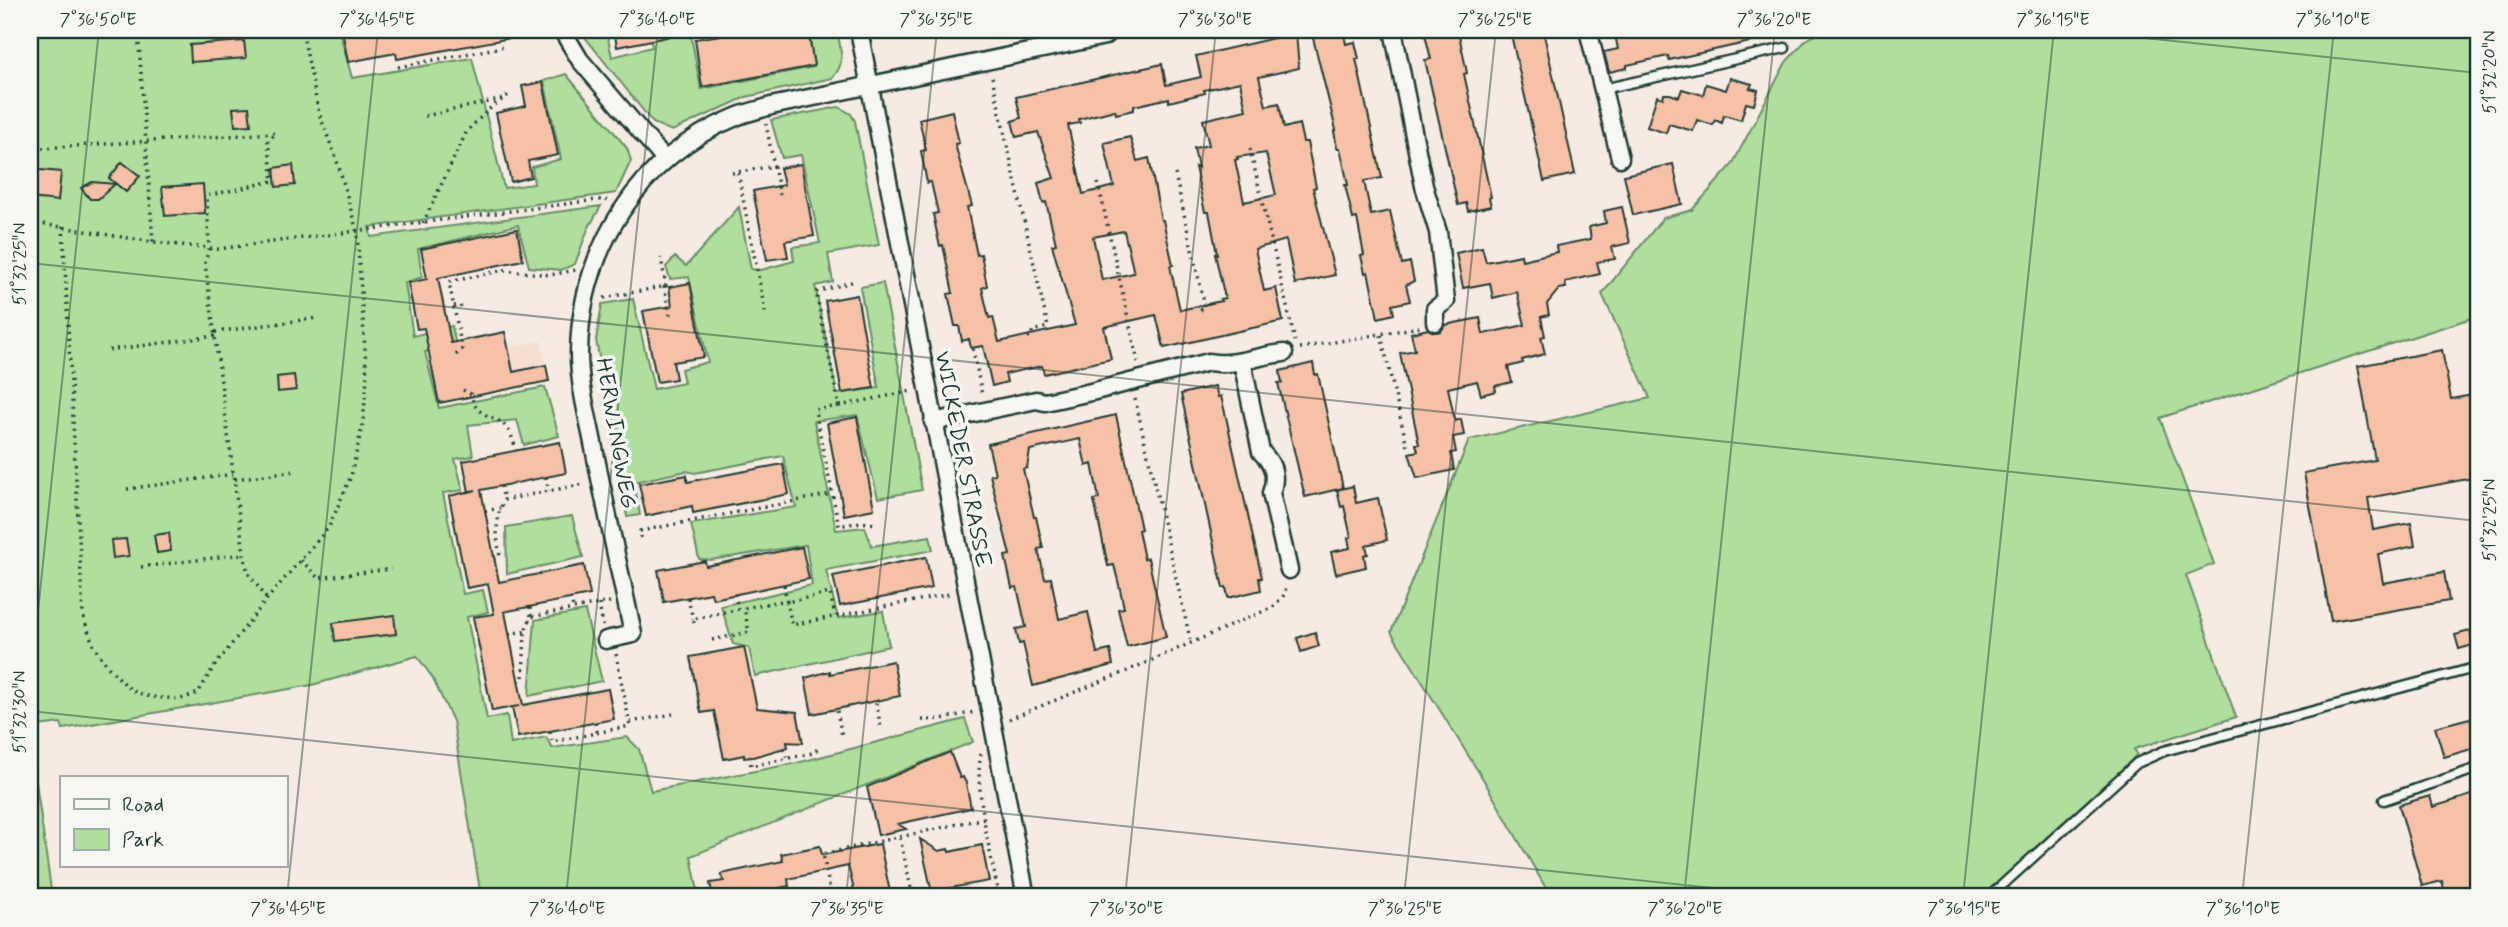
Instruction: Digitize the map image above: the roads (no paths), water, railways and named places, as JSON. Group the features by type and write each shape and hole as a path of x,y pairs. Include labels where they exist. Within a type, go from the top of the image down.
{"street":[{"path":"562,30 580,60 665,160"},
{"name":"WICKEDER STRASSE","path":"859,30 1026,897"},
{"name":"HERWINGWEG","path":"608,636 634,634 583,392 579,356 582,311 590,276 605,237 621,208 637,188 665,160 690,142 735,117 771,106 1105,36 1112,30"},
{"path":"1393,30 1424,186 1438,232 1446,301 1435,309 1435,322"},
{"path":"1588,30 1620,158"},
{"path":"933,422 1036,400 1045,401 1209,362 1224,365 1284,353"},
{"path":"1242,360 1261,452 1270,460 1275,481 1271,493 1289,570"}],"lane":[{"path":"1603,89 1785,48"},
{"path":"1989,897 2137,763 2164,751 2478,667"},
{"path":"2384,800 2478,768"}]}
